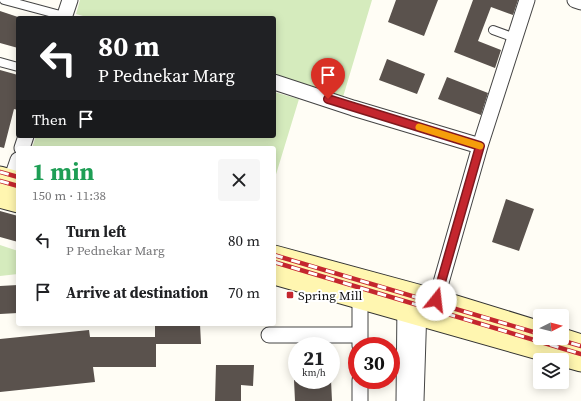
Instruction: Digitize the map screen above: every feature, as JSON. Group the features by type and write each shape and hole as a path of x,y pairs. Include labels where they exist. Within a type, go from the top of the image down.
{"main road":[{"path":"276,257 360,289"},
{"path":"276,274 360,289 533,330"},
{"path":"417,303 533,336"},
{"path":"569,344 581,345"},
{"path":"561,345 581,361"}],"street":[{"path":"66,16 70,0"},
{"path":"404,401 417,303 480,146 512,37 527,0"},
{"path":"575,0 581,2"},
{"path":"276,83 353,108 480,146"},
{"path":"9,190 16,167"},
{"path":"360,289 360,337"},
{"path":"416,401 417,303"},
{"path":"269,335 348,339"},
{"path":"360,389 360,401"}],"lane":[{"path":"4,0 59,16"},
{"path":"500,68 512,37 521,0"},
{"path":"493,30 512,37"},
{"path":"0,62 16,66"}],"green space":[{"path":"80,0 372,0 343,97 276,76 276,16 83,16 76,14"},
{"path":"276,93 299,99 276,174 276,146 33,146 35,138 276,138"},
{"path":"0,245 16,250 16,274 0,276"}],"building":[{"path":"396,0 438,0 424,36 388,22"},
{"path":"473,0 518,0 513,15 491,7 478,41 501,50 495,68 454,52"},
{"path":"0,11 16,16 16,47 0,43"},
{"path":"387,59 425,74 417,94 379,80"},
{"path":"0,70 16,74 16,110 14,109 4,148 0,147"},
{"path":"447,77 488,93 481,115 438,99"},
{"path":"506,199 534,209 519,251 492,242"},
{"path":"0,211 16,215 16,241 0,237"},
{"path":"16,285 16,313 0,314 0,286"},
{"path":"155,326 200,326 201,344 156,344 156,367 93,367 95,382 0,392 0,339 89,330 90,337 155,337"},
{"path":"216,365 254,365 253,386 241,385 241,401 215,401"},
{"path":"294,389 331,389 332,401 295,401"}],"railway":[{"path":"0,172 16,176"},
{"path":"0,181 16,185"},
{"path":"276,256 533,332"},
{"path":"276,263 581,354"},
{"path":"569,342 581,346"}],"slow traffic":[{"path":"419,127 480,146"}],"place":[{"name":"Spring Mill","path":"290,295"}],"route":[{"path":"328,99 353,108 480,146 436,300"}]}
